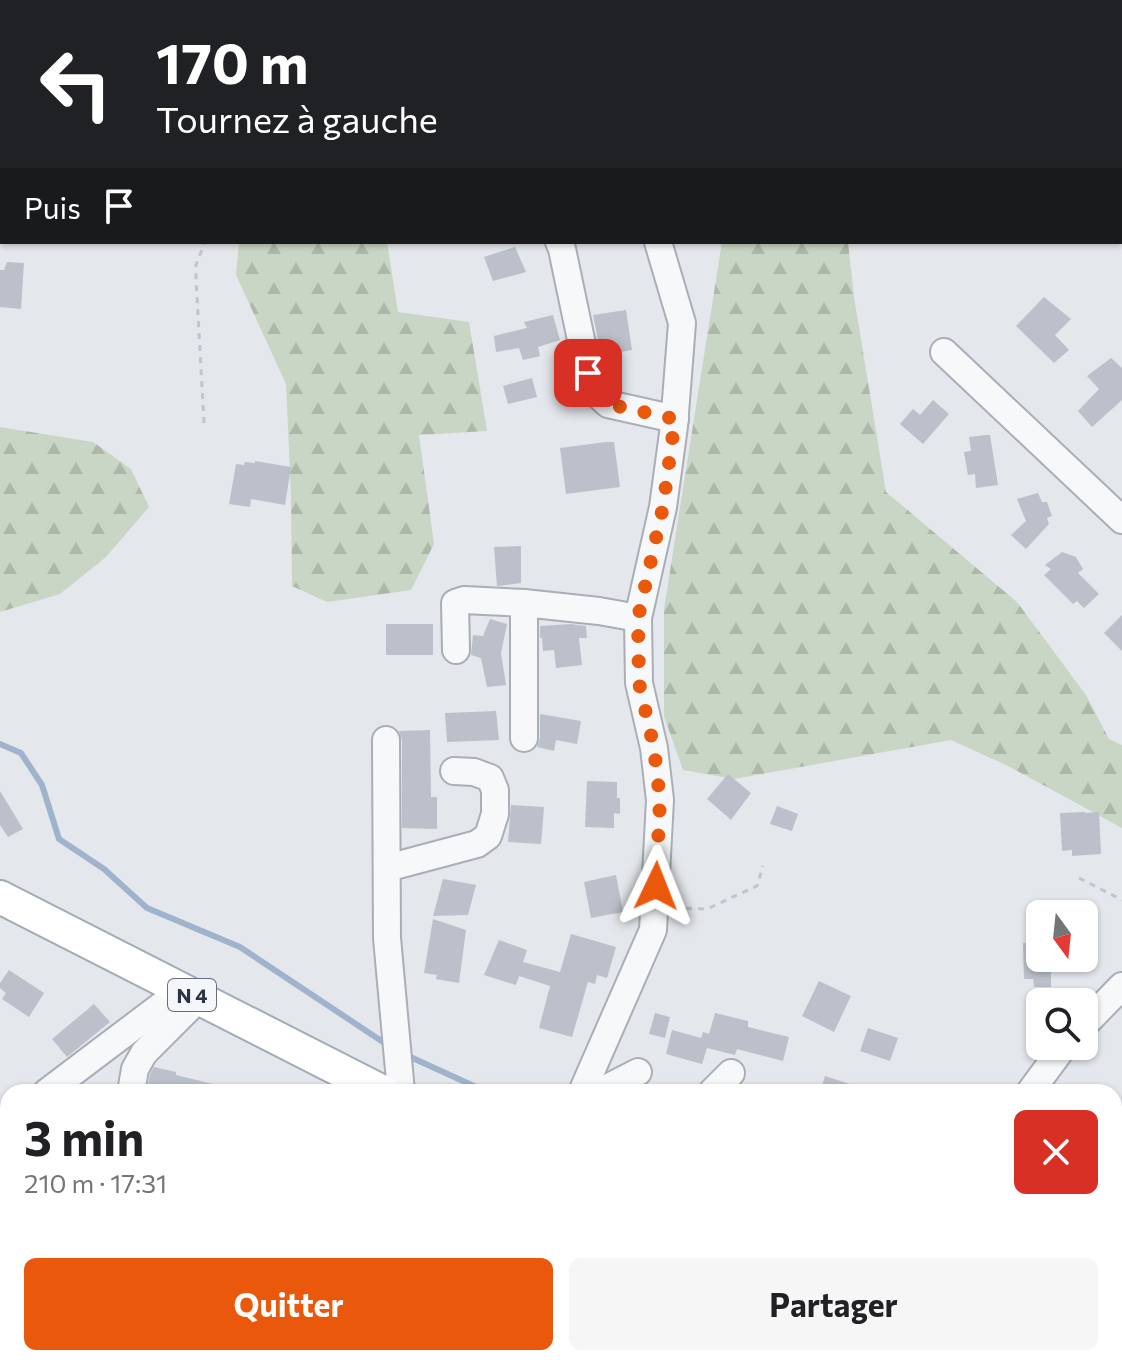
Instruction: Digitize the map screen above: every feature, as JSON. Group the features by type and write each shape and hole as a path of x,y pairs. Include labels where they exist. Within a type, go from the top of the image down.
{"main road":[{"name":"N 4","path":"0,897 367,1084"}],"street":[{"path":"560,244 593,390 608,404 675,419"},
{"path":"586,1084 653,930 655,908 660,800 654,748 639,683 638,618 663,507 675,419 682,323 659,244"},
{"path":"944,352 1122,520"},
{"path":"456,650 455,603 464,600 524,603 638,618"},
{"path":"524,603 524,738"},
{"path":"386,740 387,938 400,1084"},
{"path":"387,868 477,844 488,836 495,814 495,790 490,778 474,772 454,771"},
{"path":"1098,1011 1122,986"},
{"path":"59,1084 190,994"},
{"path":"132,1084 135,1069 144,1053 190,994"},
{"path":"1036,1084 1054,1060"},
{"path":"615,1084 638,1072"},
{"path":"720,1084 731,1073"}],"path":[{"path":"204,244 196,265 204,423"},
{"path":"655,908 707,909 757,886 763,866"},
{"path":"1079,878 1122,900"}],"green space":[{"path":"239,244 387,244 398,312 469,322 487,431 419,435 434,544 411,590 327,602 292,586 286,384 236,275"},
{"path":"722,244 848,244 886,492 1017,602 1086,695 1109,739 1122,745 1122,828 1008,766 951,740 734,779 683,770 664,716 664,609"},
{"path":"0,427 93,442 131,469 149,507 106,557 60,594 0,612"}],"building":[{"path":"515,247 526,272 493,281 484,257"},
{"path":"7,262 24,263 21,309 0,307 0,270 4,270"},
{"path":"1044,297 1071,319 1055,335 1069,350 1054,363 1016,326"},
{"path":"626,310 632,350 601,355 593,315"},
{"path":"553,315 560,340 538,347 540,356 523,360 519,348 496,352 494,336 527,328 524,322"},
{"path":"1111,358 1122,368 1122,400 1092,427 1078,411 1099,389 1087,376"},
{"path":"532,378 537,397 508,404 503,386"},
{"path":"933,400 949,414 923,444 900,424 913,409 920,415"},
{"path":"990,435 998,485 976,488 975,474 968,475 964,452 971,451 969,437"},
{"path":"614,442 620,487 566,494 560,448"},
{"path":"255,461 291,467 285,505 251,499 250,507 229,504 236,464"},
{"path":"1038,493 1042,502 1047,502 1052,516 1047,518 1049,524 1026,549 1011,535 1026,521 1017,499"},
{"path":"521,546 521,583 497,586 494,547"},
{"path":"1062,552 1076,557 1083,569 1078,573 1099,594 1084,608 1077,601 1073,604 1044,575 1051,569 1045,565"},
{"path":"1122,615 1122,651 1104,633"},
{"path":"490,619 507,624 501,653 506,685 487,687 481,658 471,655 473,635 483,636"},
{"path":"386,624 433,624 433,655 386,655"},
{"path":"540,626 586,626 587,638 579,638 582,665 556,668 554,650 543,651"},
{"path":"496,711 499,740 447,742 445,713"},
{"path":"540,714 581,721 577,744 556,740 554,751 537,747"},
{"path":"430,730 431,797 437,797 437,829 402,828 402,740 399,731"},
{"path":"728,774 751,793 731,820 707,799"},
{"path":"587,781 617,782 620,814 614,813 614,828 585,827"},
{"path":"0,791 23,829 8,837 0,825"},
{"path":"511,805 544,807 541,844 508,842"},
{"path":"777,806 798,814 792,831 770,824"},
{"path":"1099,812 1101,854 1072,856 1072,850 1062,851 1060,813"},
{"path":"616,875 623,912 591,918 584,882"},
{"path":"443,879 476,885 468,915 433,916"},
{"path":"433,919 466,930 459,983 436,979 437,975 424,973"},
{"path":"571,934 616,947 607,978 597,975 595,984 588,982 572,1037 539,1028 550,986 519,976 516,985 484,975 499,940 527,950 523,962 560,972"},
{"path":"1023,943 1026,943 1026,972 1051,972 1051,987 1034,987 1033,979 1024,979"},
{"path":"9,970 44,993 29,1017 2,999 6,993 0,988 0,983"},
{"path":"819,981 851,996 834,1032 802,1016"},
{"path":"94,1004 110,1022 67,1057 52,1039"},
{"path":"655,1013 670,1017 665,1038 649,1034"},
{"path":"715,1013 748,1021 748,1027 789,1037 783,1061 737,1049 735,1055 707,1048 702,1064 666,1054 672,1030 701,1038 703,1032 709,1034"},
{"path":"868,1028 898,1038 890,1061 860,1051"},
{"path":"154,1067 213,1084 148,1084"},
{"path":"825,1076 850,1084 822,1084"}],"waterway":[{"path":"0,744 21,753 42,785 59,839 104,869 147,908 240,947 389,1046"},
{"path":"406,1055 469,1084"}],"route":[{"path":"588,373 593,390 608,404 675,419 663,507 638,618 639,683 654,748 660,800 656,886"}]}
